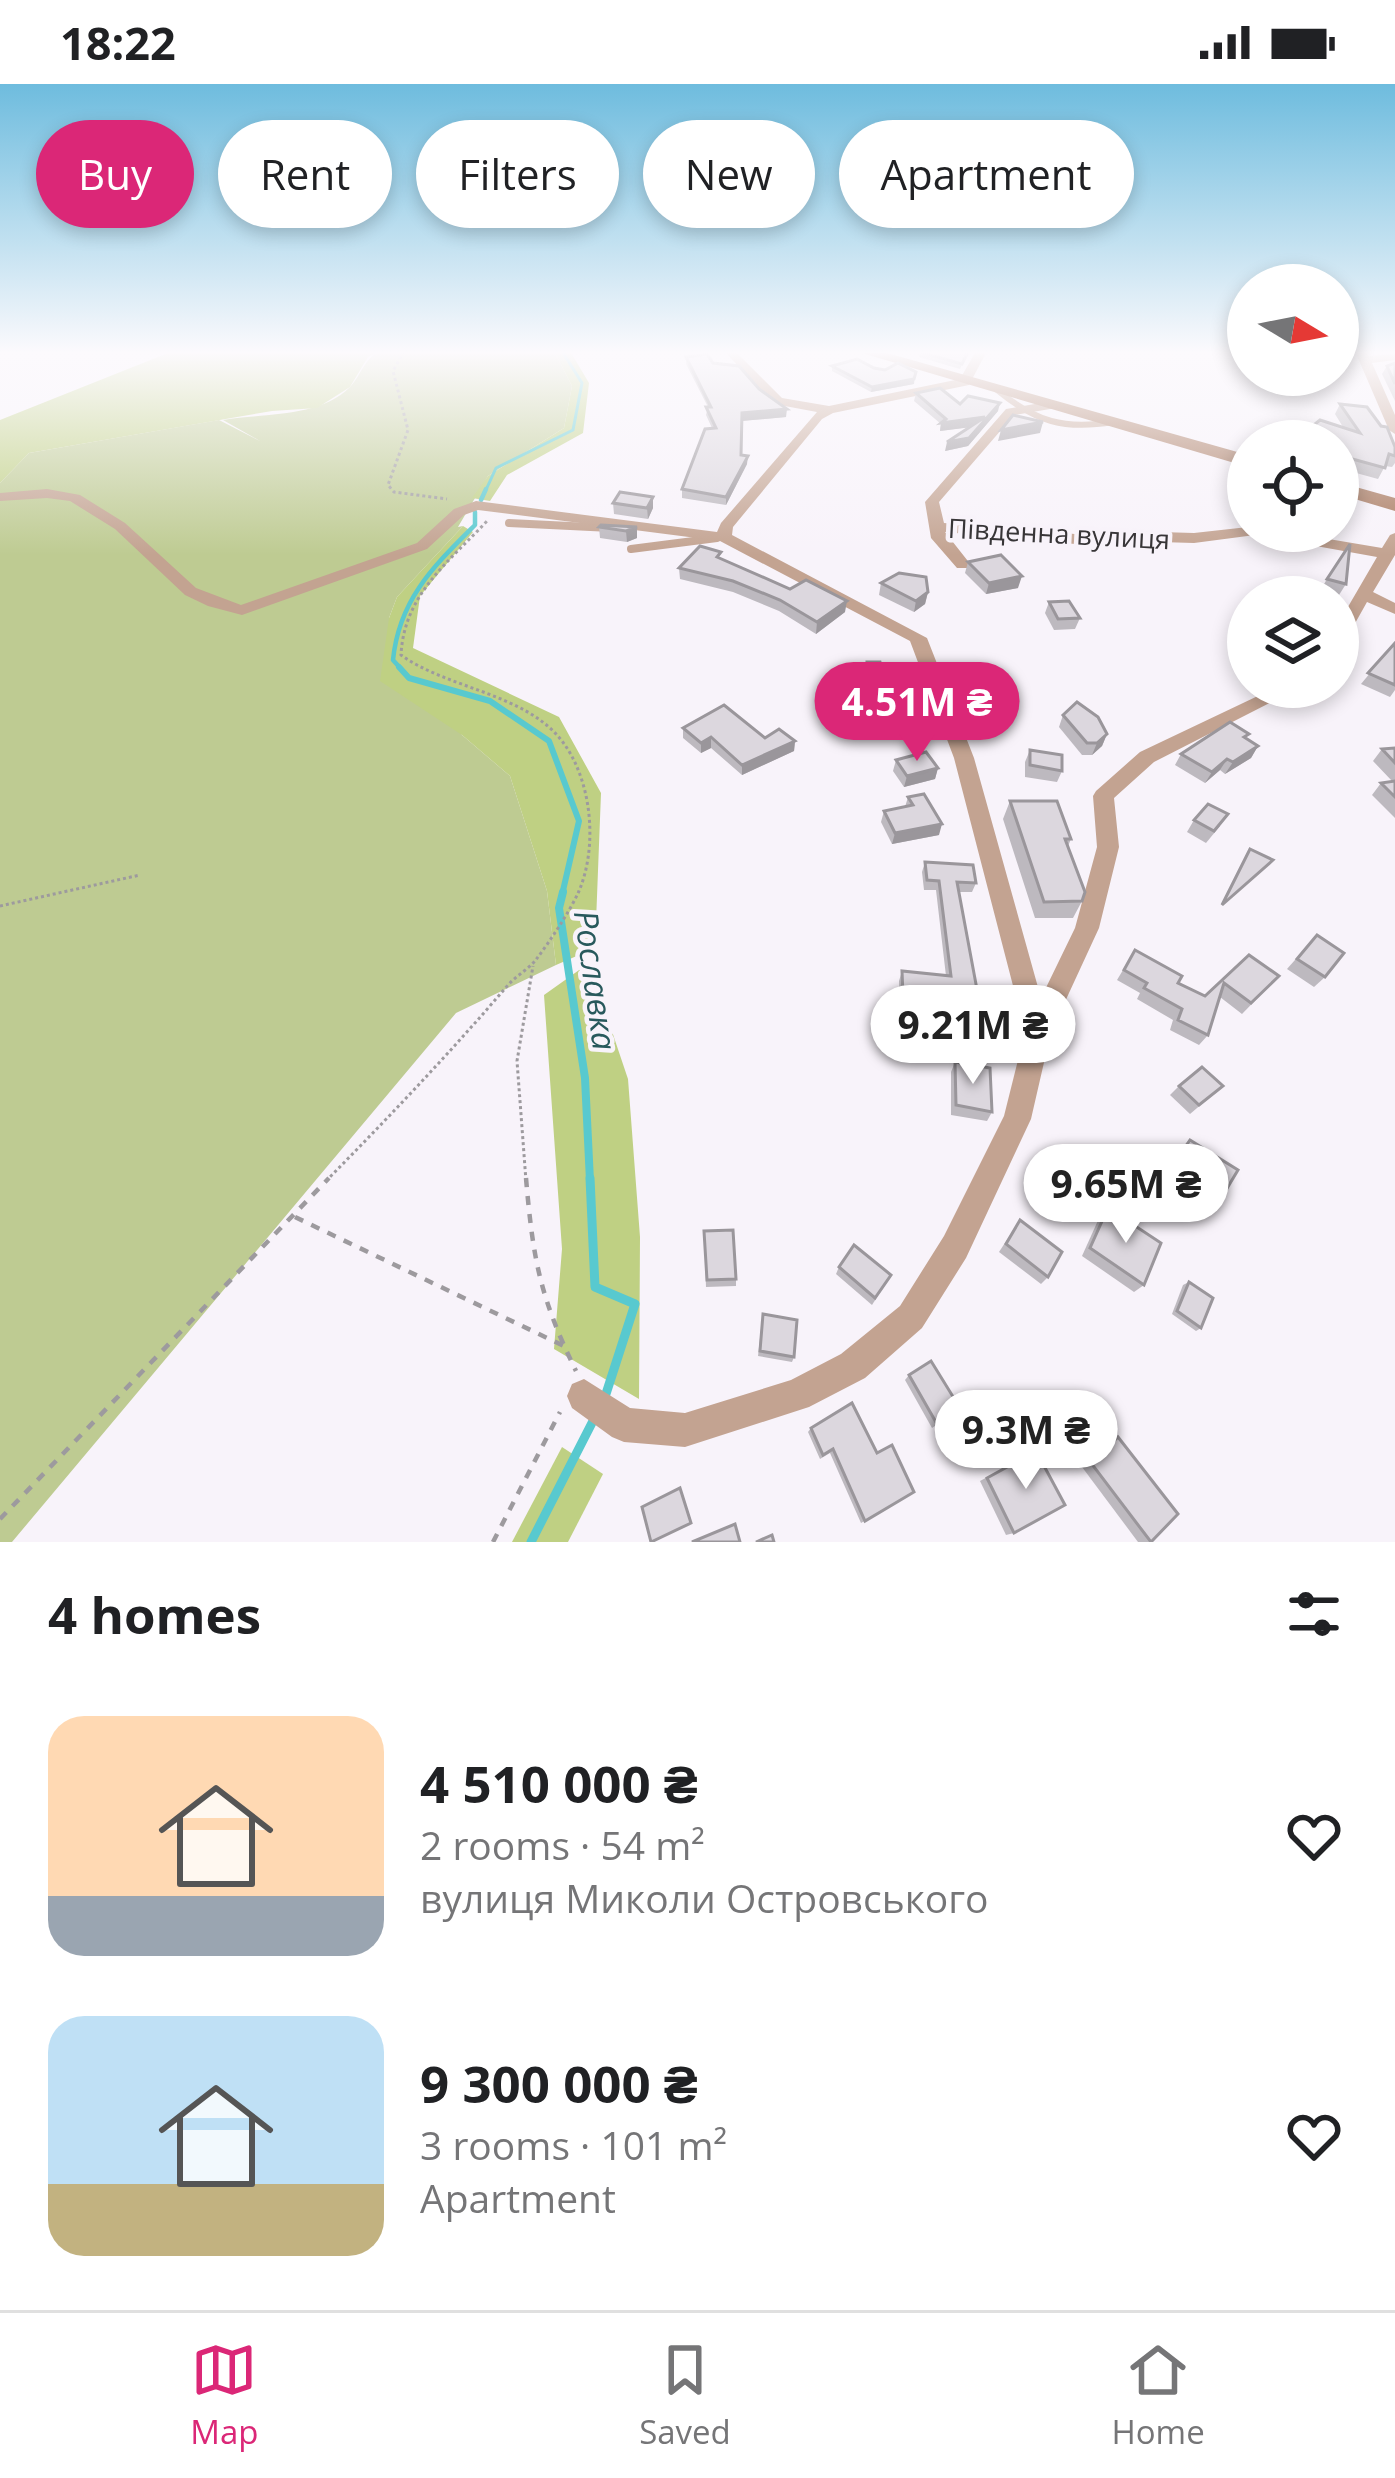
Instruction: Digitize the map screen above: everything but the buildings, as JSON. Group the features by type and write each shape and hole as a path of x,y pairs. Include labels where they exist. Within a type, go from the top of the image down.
{"street":[{"path":"724,537 726,526 815,419"},
{"path":"962,565 935,527 932,502 1004,419"},
{"path":"1104,419 1227,455"},
{"path":"1359,494 1395,505"},
{"path":"0,497 71,497 102,513 155,556 184,592 220,607 242,610 422,546 459,512 476,505 724,537 918,638 964,758 1038,1032"},
{"name":"Південна вулиця","path":"935,527 1075,539 1227,534"},
{"name":"Південна вулиця","path":"1359,542 1391,546 1359,603"},
{"path":"1364,594 1395,609"},
{"path":"576,1397 624,1425 685,1430 797,1395 853,1366 911,1317 955,1246 1017,1119 1038,1032 1087,928 1108,848 1103,796 1147,757 1248,708"}],"lane":[{"path":"1032,419 1074,429 1115,422"},
{"path":"509,523 663,531"},
{"path":"631,549 724,537"}],"path":[{"path":"0,1519 115,1395 448,1057 513,979 533,964 580,890 592,824 579,772 560,739 535,718 423,671 401,655 400,629 414,599 490,516 476,505 394,491 388,484 408,430 405,419"},
{"path":"0,906 140,874"},
{"path":"295,1217 568,1348 546,1310 532,1252 517,1061 533,964"},
{"path":"493,1542 576,1397"}],"green space":[{"path":"225,419 29,453 0,483 0,420"},
{"path":"566,419 564,428 488,476 458,527 463,526 397,597 389,618 462,735 510,776 547,891 556,965 456,1013 12,1542 0,1542 0,483 29,453 219,420 260,441 223,420"},
{"path":"566,419 585,419 583,433 507,475 490,501 472,498 488,476 564,428"},
{"path":"463,526 473,532 420,596 413,648 559,717 601,793 595,948 556,965 547,891 510,776 462,735 380,681 389,618 397,597"},
{"path":"589,963 628,1079 640,1237 639,1399 554,1349 562,1249 544,995"},
{"path":"562,1447 603,1474 568,1542 512,1542"}],"waterway":[{"name":"Рославка","path":"485,492 496,468 573,430 575,419"},
{"name":"Рославка","path":"481,500 486,489"},
{"name":"Рославка","path":"402,670 393,660 411,601 475,525 475,512"},
{"name":"Рославка","path":"399,667 409,678 490,701 549,741 579,821 562,895"},
{"name":"Рославка","path":"563,892 559,908 585,1078 590,1181"},
{"name":"Рославка","path":"590,1178 595,1287 635,1304 604,1400"},
{"name":"Рославка","path":"531,1542 595,1417"}]}
